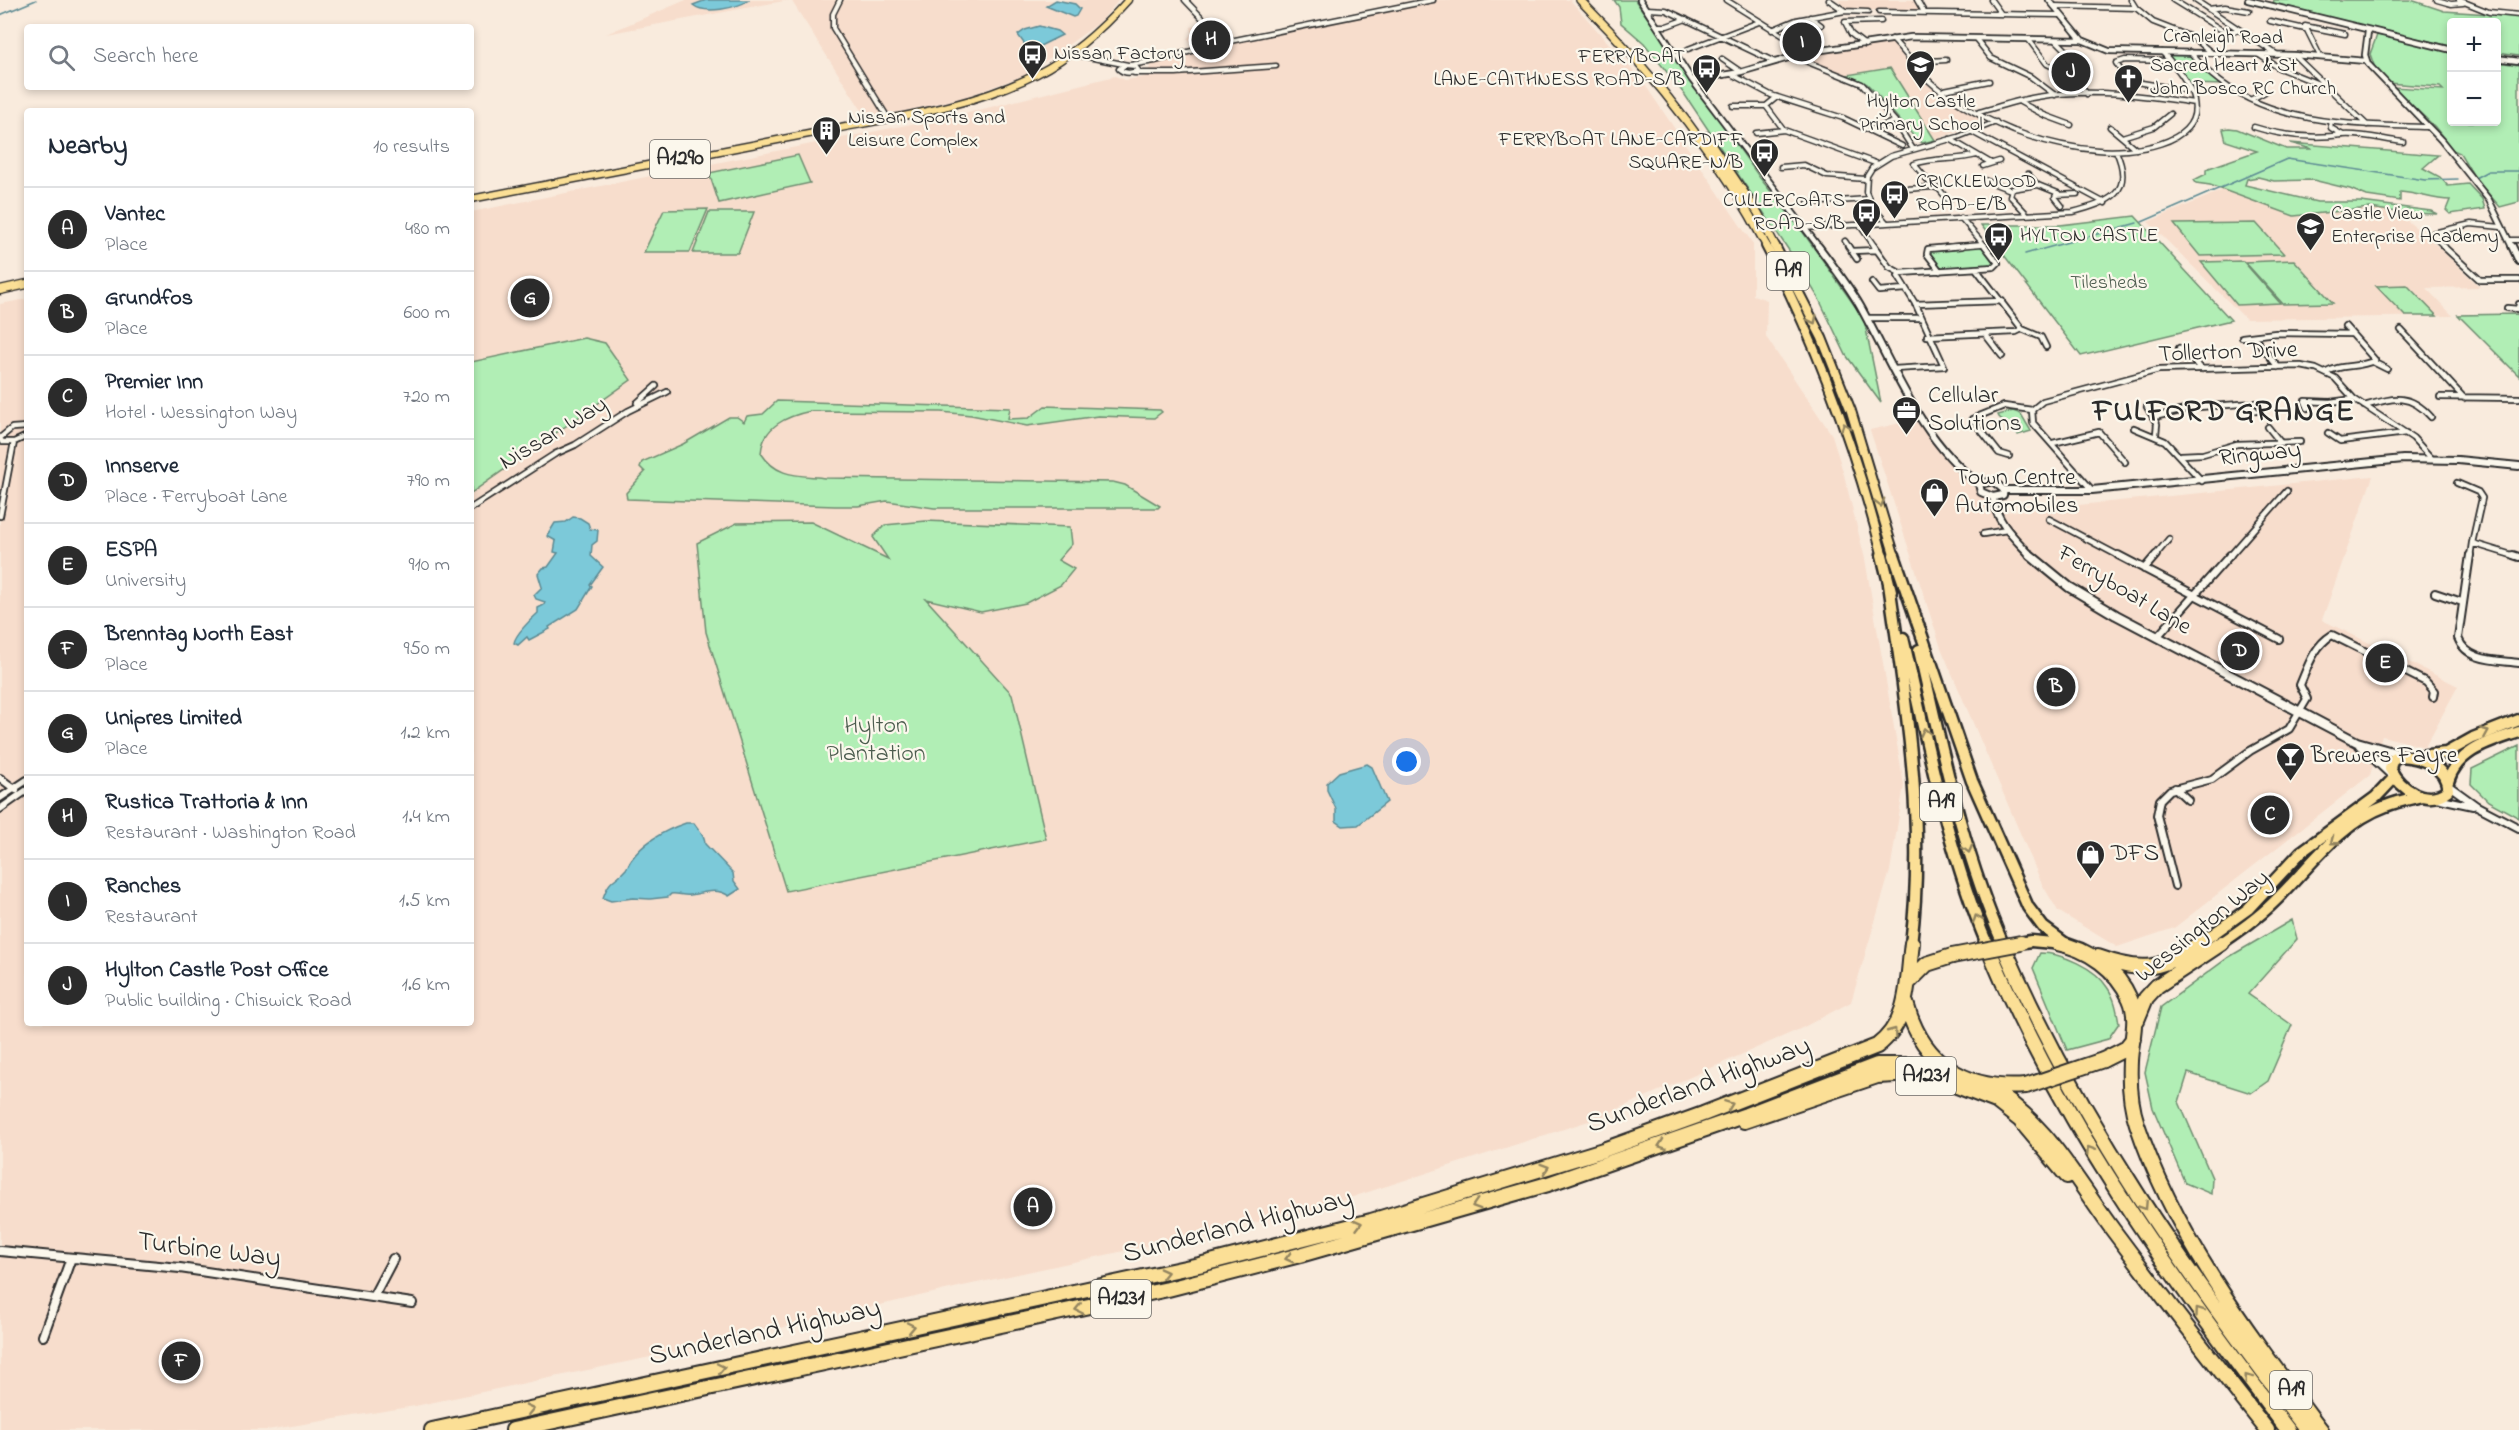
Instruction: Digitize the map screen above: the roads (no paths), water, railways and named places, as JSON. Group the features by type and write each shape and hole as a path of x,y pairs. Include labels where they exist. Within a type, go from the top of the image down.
{"highway":[{"name":"A19","path":"1580,0 1608,27 1676,107 1748,213 1769,250 1812,340 1834,394 1855,458 1890,584 1935,780 1956,856 1982,931 2016,1012 2061,1100 2136,1222 2233,1359 2288,1430"},
{"name":"A19","path":"1587,0 1615,26 1685,107 1758,213 1822,338 1851,411 1904,588 1971,860 2001,944 2050,1050 2095,1130 2152,1219 2211,1304 2307,1430"},
{"name":"A19","path":"1890,584 1910,740 1916,808 1918,874 1908,968 1909,983"},
{"path":"1904,588 1972,781 2028,907 2043,927 2066,944 2099,961 2122,986 2132,1002 2137,1021 2134,1039"},
{"path":"2410,756 2434,756 2446,753 2473,738 2519,720"},
{"path":"2436,798 2444,795 2448,790 2449,772 2466,755 2519,732"},
{"path":"2410,756 2433,765 2448,783"},
{"name":"Wessington Way","path":"2410,756 2392,760 2390,769 2393,777 2409,791 2436,798"},
{"name":"Wessington Way","path":"2084,952 2132,967 2157,968 2178,958 2254,904 2300,853 2379,796 2393,777"},
{"name":"Wessington Way","path":"2137,1021 2146,998 2157,986 2180,973 2252,922 2276,900 2318,854 2359,821 2385,806 2422,796"},
{"path":"1909,983 1924,965 1933,960 2031,942 2066,944"},
{"name":"A1231","path":"1909,983 1906,1000 1910,1020 1924,1044 1945,1068 2015,1102 2041,1128 2094,1205 2267,1430"},
{"name":"Sunderland Highway","path":"432,1430 1086,1290 1210,1262 1381,1217 1603,1150 1864,1052 1893,1035 1901,1020 1906,1000"},
{"name":"A19","path":"2134,1039 2129,1079 2131,1102 2152,1164 2209,1270 2256,1342 2321,1430"},
{"name":"A1231","path":"1988,1087 2006,1089 2026,1086 2103,1060 2125,1048 2134,1039"},
{"name":"Sunderland Highway","path":"513,1430 1051,1315 1323,1249 1548,1184 1717,1125 1877,1065 1914,1065 1964,1079"},
{"name":"A1231","path":"1717,1125 1758,1118 1877,1076 1914,1074 1930,1077 1980,1094 2008,1109 2094,1205"}],"main road":[{"name":"A1290","path":"474,198 888,118 993,92 1048,67 1116,15 1128,0"},
{"path":"0,290 24,286"}],"street":[{"path":"840,0 833,14 833,28 888,118"},
{"path":"1185,0 1225,42"},
{"path":"1119,70 1129,65 1143,64 1225,42 1433,0"},
{"path":"1640,0 1692,80 1846,283 1868,318 1918,413 1950,462 1963,476 1979,484 1981,492 1993,497 2003,495 2004,490"},
{"path":"1726,0 1809,52"},
{"path":"1831,0 1845,10"},
{"path":"1917,0 1924,12"},
{"path":"1991,0 2001,14"},
{"path":"2049,0 2082,40"},
{"path":"2088,0 2093,7"},
{"path":"2131,0 2136,8 2153,22 2194,38 2212,53"},
{"path":"2173,0 2220,29 2228,32 2240,30"},
{"path":"2195,0 2276,54"},
{"path":"2248,0 2447,49"},
{"path":"2437,0 2451,4 2461,2 2489,12 2519,15"},
{"path":"2054,6 2136,8"},
{"path":"2208,9 2225,7 2249,11"},
{"path":"1647,9 1666,10 1775,62"},
{"path":"1773,30 1796,20 1845,10 1868,12"},
{"path":"1879,12 2060,15"},
{"path":"1810,17 1821,25"},
{"path":"1658,26 1668,26 1686,19"},
{"path":"1865,45 1851,34 1845,22 1881,21"},
{"path":"2270,21 2304,29 2320,56"},
{"path":"1688,49 1759,22"},
{"path":"2304,29 2310,25 2333,33 2344,34"},
{"path":"2368,31 2366,61 2427,127 2489,200 2519,261"},
{"path":"1692,80 1741,72 1809,52 1911,37 2082,40"},
{"path":"1892,39 1933,83 1996,122 2022,134 2055,143 2116,151 2165,142 2183,133 2193,122 2196,111 2190,91 2181,75 2162,52"},
{"path":"1976,39 1991,58 2031,77 2055,95"},
{"path":"1086,40 1081,51 1094,59"},
{"path":"2029,40 2047,64 2073,76 2087,94"},
{"path":"2056,40 2073,57"},
{"name":"Cranleigh Road","path":"2082,40 2109,51 2276,54 2366,61"},
{"path":"2190,52 2216,80 2252,99 2286,111 2330,122 2427,127"},
{"path":"1068,53 1162,73"},
{"path":"2258,54 2279,68 2325,86"},
{"path":"2294,55 2312,75 2355,111 2367,125"},
{"path":"1793,56 1862,84 1895,121 1913,149"},
{"path":"1048,67 1070,58 1094,59"},
{"path":"1722,59 1741,72"},
{"path":"2501,59 2519,61"},
{"path":"1912,62 1946,60"},
{"path":"2170,61 2125,60 2116,63 2124,77 2136,82 2190,91"},
{"path":"1106,62 1124,74 1276,66"},
{"path":"1134,73 1143,64"},
{"path":"1731,74 1755,88 1871,130 1902,146"},
{"path":"2304,78 2312,75"},
{"path":"1943,90 1989,81"},
{"path":"2252,99 2265,92"},
{"path":"1979,112 2019,101 2055,95 2154,97 2194,103"},
{"path":"1733,106 1766,106 1777,97"},
{"path":"2019,101 2044,115 2071,125"},
{"path":"1766,106 1784,130"},
{"path":"2122,137 2154,128 2170,114"},
{"path":"1871,130 1895,121"},
{"path":"1886,222 1868,199 1865,189 1865,179 1878,164 1891,156 1972,132 1996,122"},
{"path":"2330,122 2331,128 2343,135"},
{"path":"2110,126 2136,149"},
{"path":"2254,127 2280,135 2332,138 2343,135 2404,142"},
{"path":"1756,133 1784,130 1878,164"},
{"path":"1972,132 2105,203"},
{"path":"1950,139 1991,164"},
{"path":"1803,228 2073,212 2105,203 2118,192 2125,182 2125,172 2116,151"},
{"path":"1933,187 1914,164 1933,159 1960,159 1977,155"},
{"path":"1983,166 1999,161"},
{"path":"1781,167 1804,165 1827,176 1865,179"},
{"path":"2028,174 2038,185 2058,194 2077,194"},
{"path":"1984,180 2011,190 2038,185"},
{"path":"1893,190 1933,187 1939,189 1949,201"},
{"path":"2011,190 2010,196 2027,214"},
{"path":"2058,194 2055,197 2062,206"},
{"path":"1808,203 1868,199"},
{"path":"1859,224 1890,267 1900,273 1977,270 1994,267 1998,263 1961,218"},
{"path":"2501,227 2471,224 2433,233 2434,237 2480,280 2519,280"},
{"path":"2509,240 2519,240"},
{"path":"1845,241 1857,259"},
{"path":"1940,272 1927,254 1928,249 1982,244"},
{"path":"1852,251 1877,250"},
{"path":"1977,270 2022,329 2041,338 2046,346"},
{"path":"1894,369 1944,366 1944,362 1927,336 1915,304 1898,276 1900,273"},
{"path":"1872,282 1879,291 1906,289"},
{"path":"1915,304 2002,301"},
{"path":"2507,308 2518,309 2519,304"},
{"path":"1868,318 1920,318"},
{"path":"2345,326 2372,356 2373,362"},
{"path":"1927,336 2016,332 2022,329"},
{"path":"2401,330 2464,398"},
{"path":"2242,337 2297,333 2352,334"},
{"path":"1985,334 2002,356"},
{"path":"2254,337 2278,367"},
{"path":"2179,348 2202,369"},
{"path":"2325,373 2338,366 2373,362 2386,369"},
{"name":"Tollerton Drive","path":"2032,410 2043,401 2159,370 2301,366 2325,373 2340,383 2354,399 2406,433 2432,459"},
{"path":"628,411 656,386"},
{"path":"628,411 667,392"},
{"path":"2364,406 2396,398 2416,398 2431,417"},
{"path":"2440,398 2519,398"},
{"path":"2308,408 2305,401 2330,402 2354,399"},
{"path":"2154,417 2198,407 2252,404 2256,411"},
{"path":"1962,417 1972,419 2004,406 2032,410 2033,423 2092,490"},
{"path":"2147,407 2157,424 2156,434"},
{"name":"Nissan Way","path":"474,506 628,411"},
{"path":"1972,419 1996,455 2009,456"},
{"path":"2099,432 2100,424"},
{"path":"24,427 12,428 0,438 5,443 24,437"},
{"path":"2268,427 2280,442"},
{"path":"2134,428 2156,434 2170,443 2202,481"},
{"path":"2053,443 2099,432"},
{"path":"2099,432 2111,444 2117,456 2125,462"},
{"path":"2328,433 2340,441 2406,433"},
{"path":"0,516 14,442"},
{"path":"2181,456 2203,454 2237,444 2300,442"},
{"path":"2108,457 2117,456"},
{"name":"Ringway","path":"1979,484 1991,481 2000,484 2004,490 2092,490 2202,481 2380,461 2432,459 2519,466"},
{"path":"2457,483 2478,492 2482,498 2472,543 2458,638 2463,648 2481,657 2519,663"},
{"path":"2157,637 2287,491"},
{"name":"Ferryboat Lane","path":"1993,497 1995,513 2007,530 2034,559 2069,587 2115,615 2357,742 2377,758 2393,777"},
{"path":"2049,519 2279,639"},
{"path":"1983,534 2007,530"},
{"path":"2144,569 2169,539"},
{"path":"2472,543 2519,558"},
{"path":"2435,593 2462,602"},
{"path":"2175,886 2157,815 2160,800 2175,788 2212,780 2250,752 2289,729 2307,699 2300,685 2324,639 2332,635 2427,682 2434,691 2433,697"},
{"name":"Ferryboat Lane","path":"2357,742 2410,756"},
{"path":"0,778 14,788 24,791"},
{"path":"0,798 24,782"},
{"path":"2448,783 2477,806 2519,828"},
{"path":"2175,788 2188,800"},
{"path":"0,809 24,791"},
{"path":"2436,798 2477,806"},
{"name":"Turbine Way","path":"0,1251 180,1268 412,1303"},
{"path":"43,1336 71,1258"},
{"path":"374,1297 393,1259"}],"water":[{"path":"706,0 749,0 737,6 713,10 705,10 693,5"},
{"path":"1056,0 1075,4 1080,9 1073,17 1046,6"},
{"path":"1039,26 1057,31 1062,35 1034,49 1028,49 1018,35 1025,30"},
{"path":"573,517 588,523 590,529 598,530 597,541 592,545 591,556 603,567 590,585 592,586 578,609 549,627 550,629 529,640 527,637 518,645 514,643 517,636 545,602 536,599 534,595 542,587 538,574 543,568 548,567 558,553 554,552 556,541 547,536 555,523 566,522"},
{"path":"1367,764 1372,767 1387,802 1358,825 1343,826 1336,821 1336,809 1327,790 1327,783 1339,772"},
{"path":"686,823 694,823 703,835 705,844 733,873 734,881 740,889 729,896 715,891 688,895 671,894 668,897 650,899 633,898 611,901 603,898 610,883 626,869 642,848 670,829"}],"waterway":[{"path":"0,15 36,0"},
{"path":"2142,222 2287,159 2425,180 2458,179"},
{"path":"2475,178 2488,171 2519,171"},
{"path":"2025,254 2137,223"}],"place":[{"name":"Rustica Trattoria & Inn","path":"1211,40"},
{"name":"Ranches","path":"1802,42"},
{"name":"Hylton Castle Post Office","path":"2071,72"},
{"name":"Nissan Factory","path":"1033,80"},
{"name":"Hylton Castle Primary School","path":"1921,90"},
{"name":"FERRYBOAT LANE-CAITHNESS ROAD-S/B","path":"1706,94"},
{"name":"Sacred Heart & St John Bosco RC Church","path":"2129,104"},
{"name":"Nissan Sports and Leisure Complex","path":"827,156"},
{"name":"FERRYBOAT LANE-CARDIFF SQUARE-N/B","path":"1764,178"},
{"name":"CRICKLEWOOD ROAD-E/B","path":"1895,220"},
{"name":"CULLERCOATS ROAD-S/B","path":"1866,238"},
{"name":"Castle View Enterprise Academy","path":"2310,252"},
{"name":"HYLTON CASTLE","path":"1999,262"},
{"name":"Unipres Limited","path":"530,298"},
{"name":"Cellular Solutions","path":"1907,436"},
{"name":"Town Centre Automobiles","path":"1934,518"},
{"name":"Innserve","path":"2240,651"},
{"name":"ESPA","path":"2385,663"},
{"name":"Grundfos","path":"2056,687"},
{"name":"Brewers Fayre","path":"2290,782"},
{"name":"Premier Inn","path":"2270,815"},
{"name":"DFS","path":"2090,880"},
{"name":"Vantec","path":"1033,1207"},
{"name":"Brenntag North East","path":"181,1361"}],"district":[{"name":"FULFORD GRANGE","path":"2224,413"}],"park label":[{"name":"Tilesheds","path":"2109,283"},
{"name":"Hylton Plantation","path":"876,740"}]}
